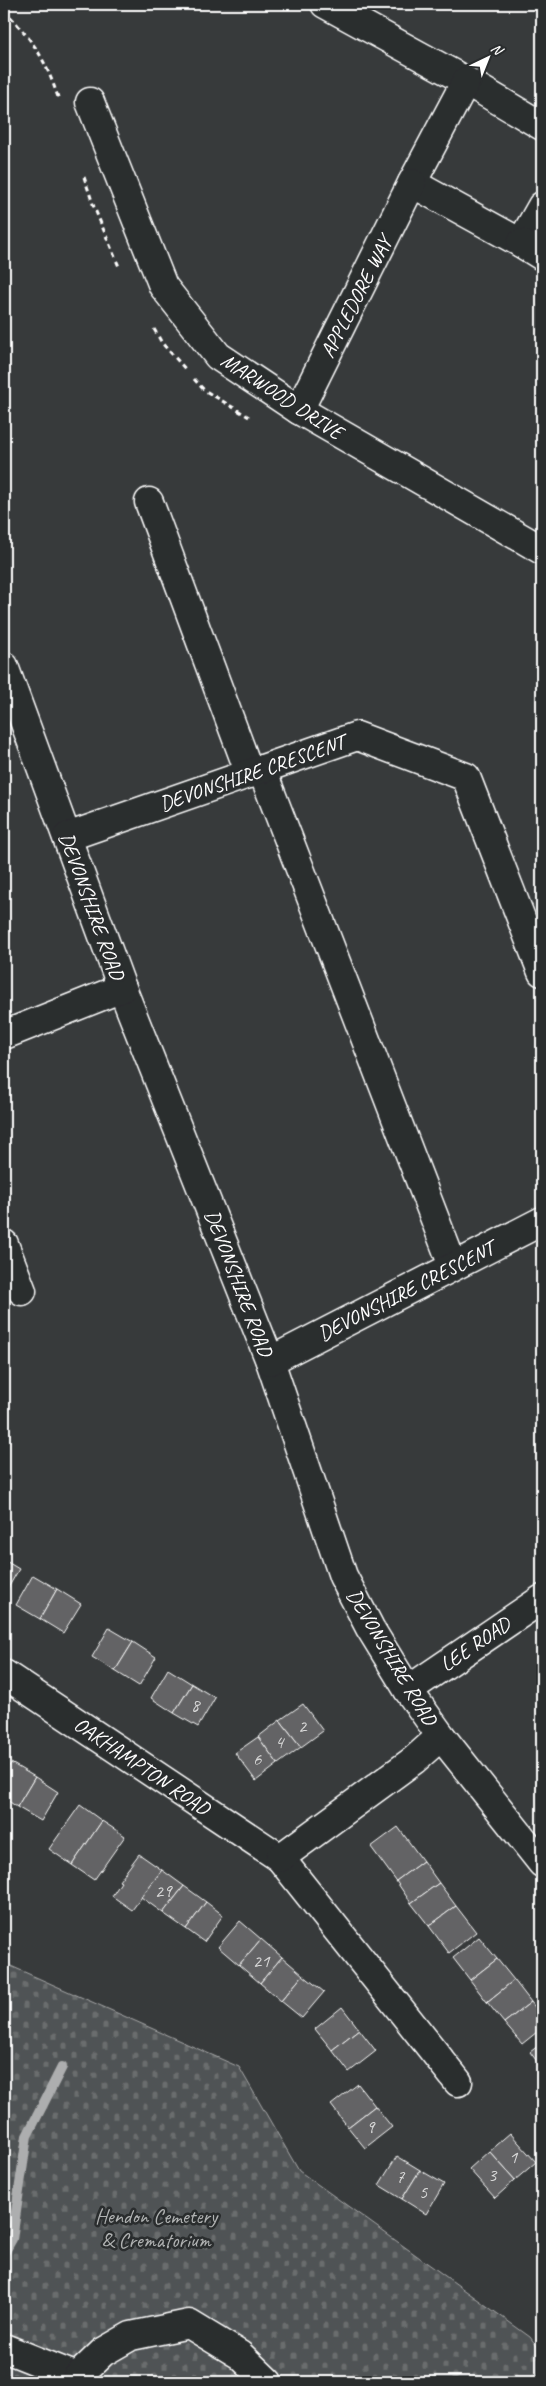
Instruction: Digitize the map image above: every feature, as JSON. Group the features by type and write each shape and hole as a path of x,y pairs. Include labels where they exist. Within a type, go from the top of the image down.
{"street":[{"path":"325,4 466,81 542,126"},
{"name":"APPLEDORE WAY","path":"299,410 412,183 466,81"},
{"name":"MARWOOD DRIVE","path":"90,102 163,286 218,356 299,410 542,550"},
{"path":"412,183 531,249 542,206"},
{"path":"149,502 453,1266"},
{"name":"DEVONSHIRE ROAD","path":"4,666 122,988 270,1361 343,1576 370,1628 408,1690 441,1736 542,1863"},
{"name":"DEVONSHIRE CRESCENT","path":"67,838 357,736 466,777 542,972"},
{"path":"4,1035 122,988"},
{"name":"DEVONSHIRE CRESCENT","path":"270,1361 542,1221"},
{"path":"4,1244 22,1291"},
{"name":"LEE ROAD","path":"408,1690 542,1599"},
{"name":"OAKHAMPTON ROAD","path":"4,1674 280,1858 458,2082"},
{"path":"280,1858 414,1760 441,1736"},
{"path":"4,2348 77,2380 103,2352 131,2336 189,2324 240,2355 268,2382"}],"green space":[{"name":"Hendon Cemetery & Crematorium","path":"4,1963 239,2067 299,2171 530,2337 542,2353 542,2382 4,2382"}],"building":[{"path":"4,1560 19,1569 4,1595"},
{"path":"33,1575 57,1589 40,1619 16,1605"},
{"path":"57,1589 81,1604 63,1633 40,1619"},
{"path":"109,1628 133,1642 115,1671 92,1657"},
{"path":"133,1642 156,1657 139,1686 115,1671"},
{"path":"168,1669 192,1684 174,1713 151,1698"},
{"path":"192,1684 215,1698 198,1727 174,1713"},
{"path":"303,1704 323,1731 301,1747 280,1720"},
{"path":"280,1720 301,1747 278,1764 258,1737"},
{"path":"258,1737 278,1764 256,1781 235,1753"},
{"path":"11,1763 35,1777 17,1807 4,1798 4,1775"},
{"path":"35,1777 58,1792 41,1821 17,1807"},
{"path":"80,1805 102,1821 72,1865 49,1849"},
{"path":"102,1821 125,1836 94,1880 72,1865"},
{"path":"398,1827 423,1861 396,1881 371,1847"},
{"path":"139,1854 162,1870 132,1910 112,1896 121,1882 119,1881"},
{"path":"423,1861 439,1883 411,1903 396,1881"},
{"path":"162,1870 184,1886 163,1913 141,1897"},
{"path":"439,1883 456,1906 429,1926 411,1903"},
{"path":"184,1886 206,1902 186,1929 163,1913"},
{"path":"206,1902 223,1915 204,1942 186,1929"},
{"path":"456,1906 476,1932 449,1953 429,1926"},
{"path":"240,1921 261,1939 239,1965 218,1947"},
{"path":"479,1937 497,1959 470,1980 453,1958"},
{"path":"261,1939 282,1957 260,1983 239,1965"},
{"path":"282,1957 303,1975 281,2001 260,1983"},
{"path":"497,1959 514,1980 487,2002 470,1980"},
{"path":"303,1975 324,1992 302,2018 281,2001"},
{"path":"514,1980 531,2002 504,2023 487,2002"},
{"path":"531,2002 542,2016 542,2028 522,2044 504,2023"},
{"path":"342,2007 359,2029 332,2050 315,2029"},
{"path":"359,2029 376,2051 349,2072 332,2050"},
{"path":"542,2043 542,2068 530,2052"},
{"path":"358,2084 375,2106 348,2127 331,2105"},
{"path":"375,2106 392,2127 365,2148 348,2127"},
{"path":"510,2133 536,2162 515,2180 489,2151"},
{"path":"489,2151 515,2180 495,2198 469,2169"},
{"path":"397,2156 420,2170 402,2199 379,2185"},
{"path":"420,2170 444,2184 426,2214 402,2199"}],"waterway":[{"path":"4,2253 12,2239 27,2136 62,2067"}]}
